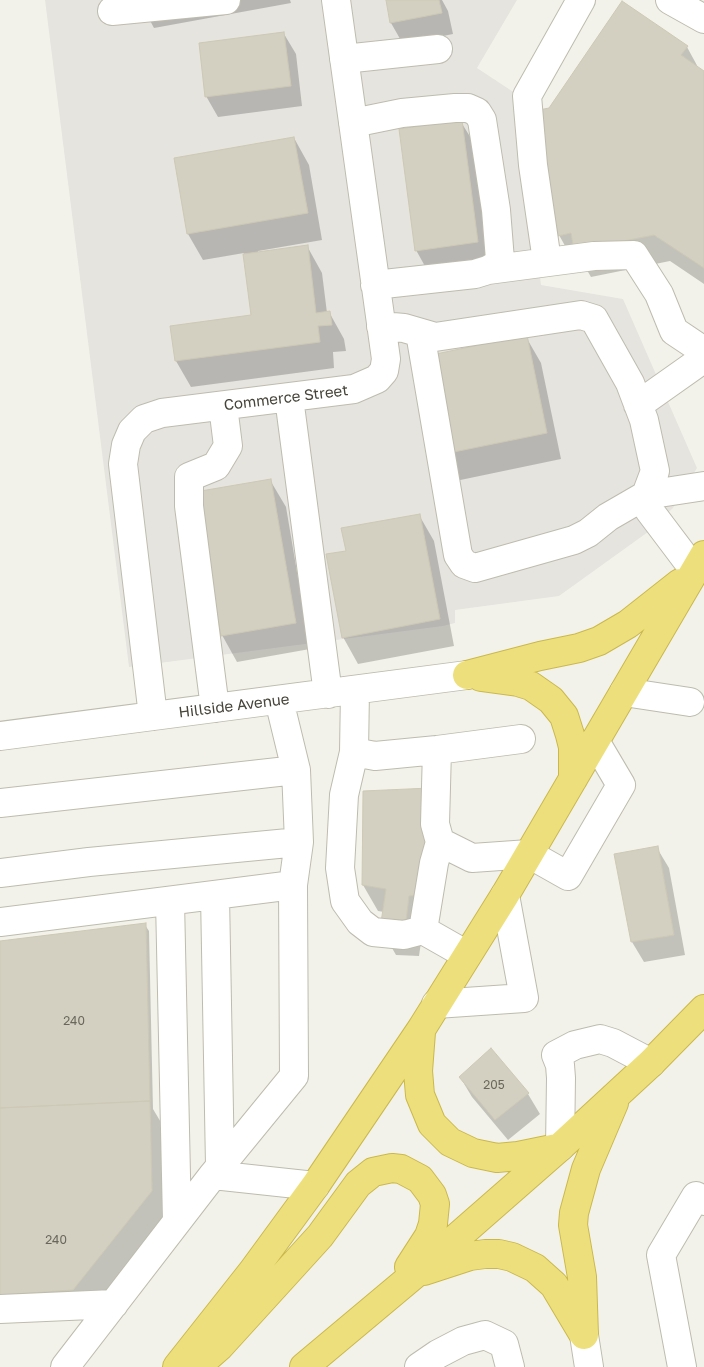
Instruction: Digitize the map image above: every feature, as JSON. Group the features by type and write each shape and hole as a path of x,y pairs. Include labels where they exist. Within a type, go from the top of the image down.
{"highway":[{"path":"467,675 579,648 599,641 640,616 700,563"},
{"path":"177,1367 252,1272 315,1186 422,1028 505,895 700,563"},
{"path":"467,675 518,682 531,686 551,700 564,716 570,735 573,779"},
{"path":"304,1367 560,1147 651,1063 704,1009"},
{"path":"422,1028 418,1071 420,1095 432,1124 450,1142 473,1153 497,1158 518,1156 560,1147"},
{"path":"584,1335 582,1277 573,1225 574,1212 586,1169 618,1094"},
{"path":"196,1367 219,1347 320,1236 358,1184 373,1172 392,1168 401,1169 420,1179 432,1195 435,1204 435,1214 429,1236 405,1282"},
{"path":"405,1282 470,1256 499,1254 512,1257 535,1268 554,1285 584,1335"}],"street":[{"path":"112,11 226,0"},
{"name":"Commerce Street","path":"153,716 123,464 126,445 132,431 144,419 162,413 354,389 377,379 384,371 386,359 336,0"},
{"path":"547,261 533,165 527,96 581,0"},
{"path":"670,0 704,19"},
{"path":"344,58 438,49"},
{"path":"353,123 402,113 455,108 468,108 477,112 482,120 496,210 500,260 488,270"},
{"path":"375,285 475,274 488,270 547,261 594,256 634,255 659,294 674,330 704,351 696,364 638,405"},
{"path":"381,326 404,328 435,337 581,315 594,319 630,383 644,420 655,471 646,495 649,510 700,563"},
{"path":"420,333 458,555 464,564 475,568 574,540 646,495 704,486"},
{"path":"289,398 328,694"},
{"path":"215,708 189,506 189,477 216,466 228,446 223,406"},
{"name":"Hillside Avenue","path":"0,736 467,675"},
{"path":"355,691 354,752 344,795 340,868 345,901 360,922 373,932 404,935 424,930 467,955"},
{"path":"624,692 690,702"},
{"path":"65,1367 217,1170 294,1076 292,885 299,842 296,770 280,700"},
{"path":"354,752 375,756 521,739"},
{"path":"440,842 472,858 529,854 568,876 621,785 595,741"},
{"path":"424,930 434,863 440,842 435,824 437,750"},
{"path":"0,803 296,770"},
{"path":"0,873 89,862 299,842"},
{"path":"0,922 292,885"},
{"path":"215,895 217,1170"},
{"path":"436,1004 524,998 505,895"},
{"path":"170,901 177,1221"},
{"path":"560,1147 561,1078 560,1065 556,1055 575,1045 600,1039 613,1043 651,1063"},
{"path":"217,1170 315,1186"},
{"path":"682,1367 661,1255 696,1196 704,1201"},
{"path":"0,1309 114,1304"},
{"path":"419,1367 438,1354 463,1341 485,1334 504,1344 510,1367"},
{"path":"584,1335 589,1367"}],"shaded area":[{"path":"45,0 517,0 477,68 521,97 541,285 623,299 697,468 673,508 648,532 559,596 455,610 455,623 443,626 129,667"}],"building":[{"path":"386,0 439,0 442,13 390,23"},
{"path":"622,1 688,46 681,55 704,71 704,268 654,235 574,251 571,233 558,236 534,111 549,108"},
{"path":"284,32 291,86 205,97 199,43"},
{"path":"462,120 478,242 415,251 399,129"},
{"path":"294,137 308,213 187,234 174,158"},
{"path":"308,245 316,313 330,311 332,325 318,326 320,342 175,361 170,326 251,315 243,254"},
{"path":"527,335 547,433 429,457 421,416 448,411 436,354"},
{"path":"271,479 296,623 221,636 195,492"},
{"path":"420,514 440,619 342,638 326,554 346,551 341,528"},
{"path":"430,788 426,894 409,896 405,930 380,929 386,889 362,885 363,791"},
{"path":"658,846 674,935 631,942 614,854"},
{"path":"146,923 150,1101 0,1108 0,941"},
{"path":"491,1048 529,1093 495,1120 459,1077"},
{"path":"150,1101 152,1191 73,1290 0,1295 0,1108"}]}
